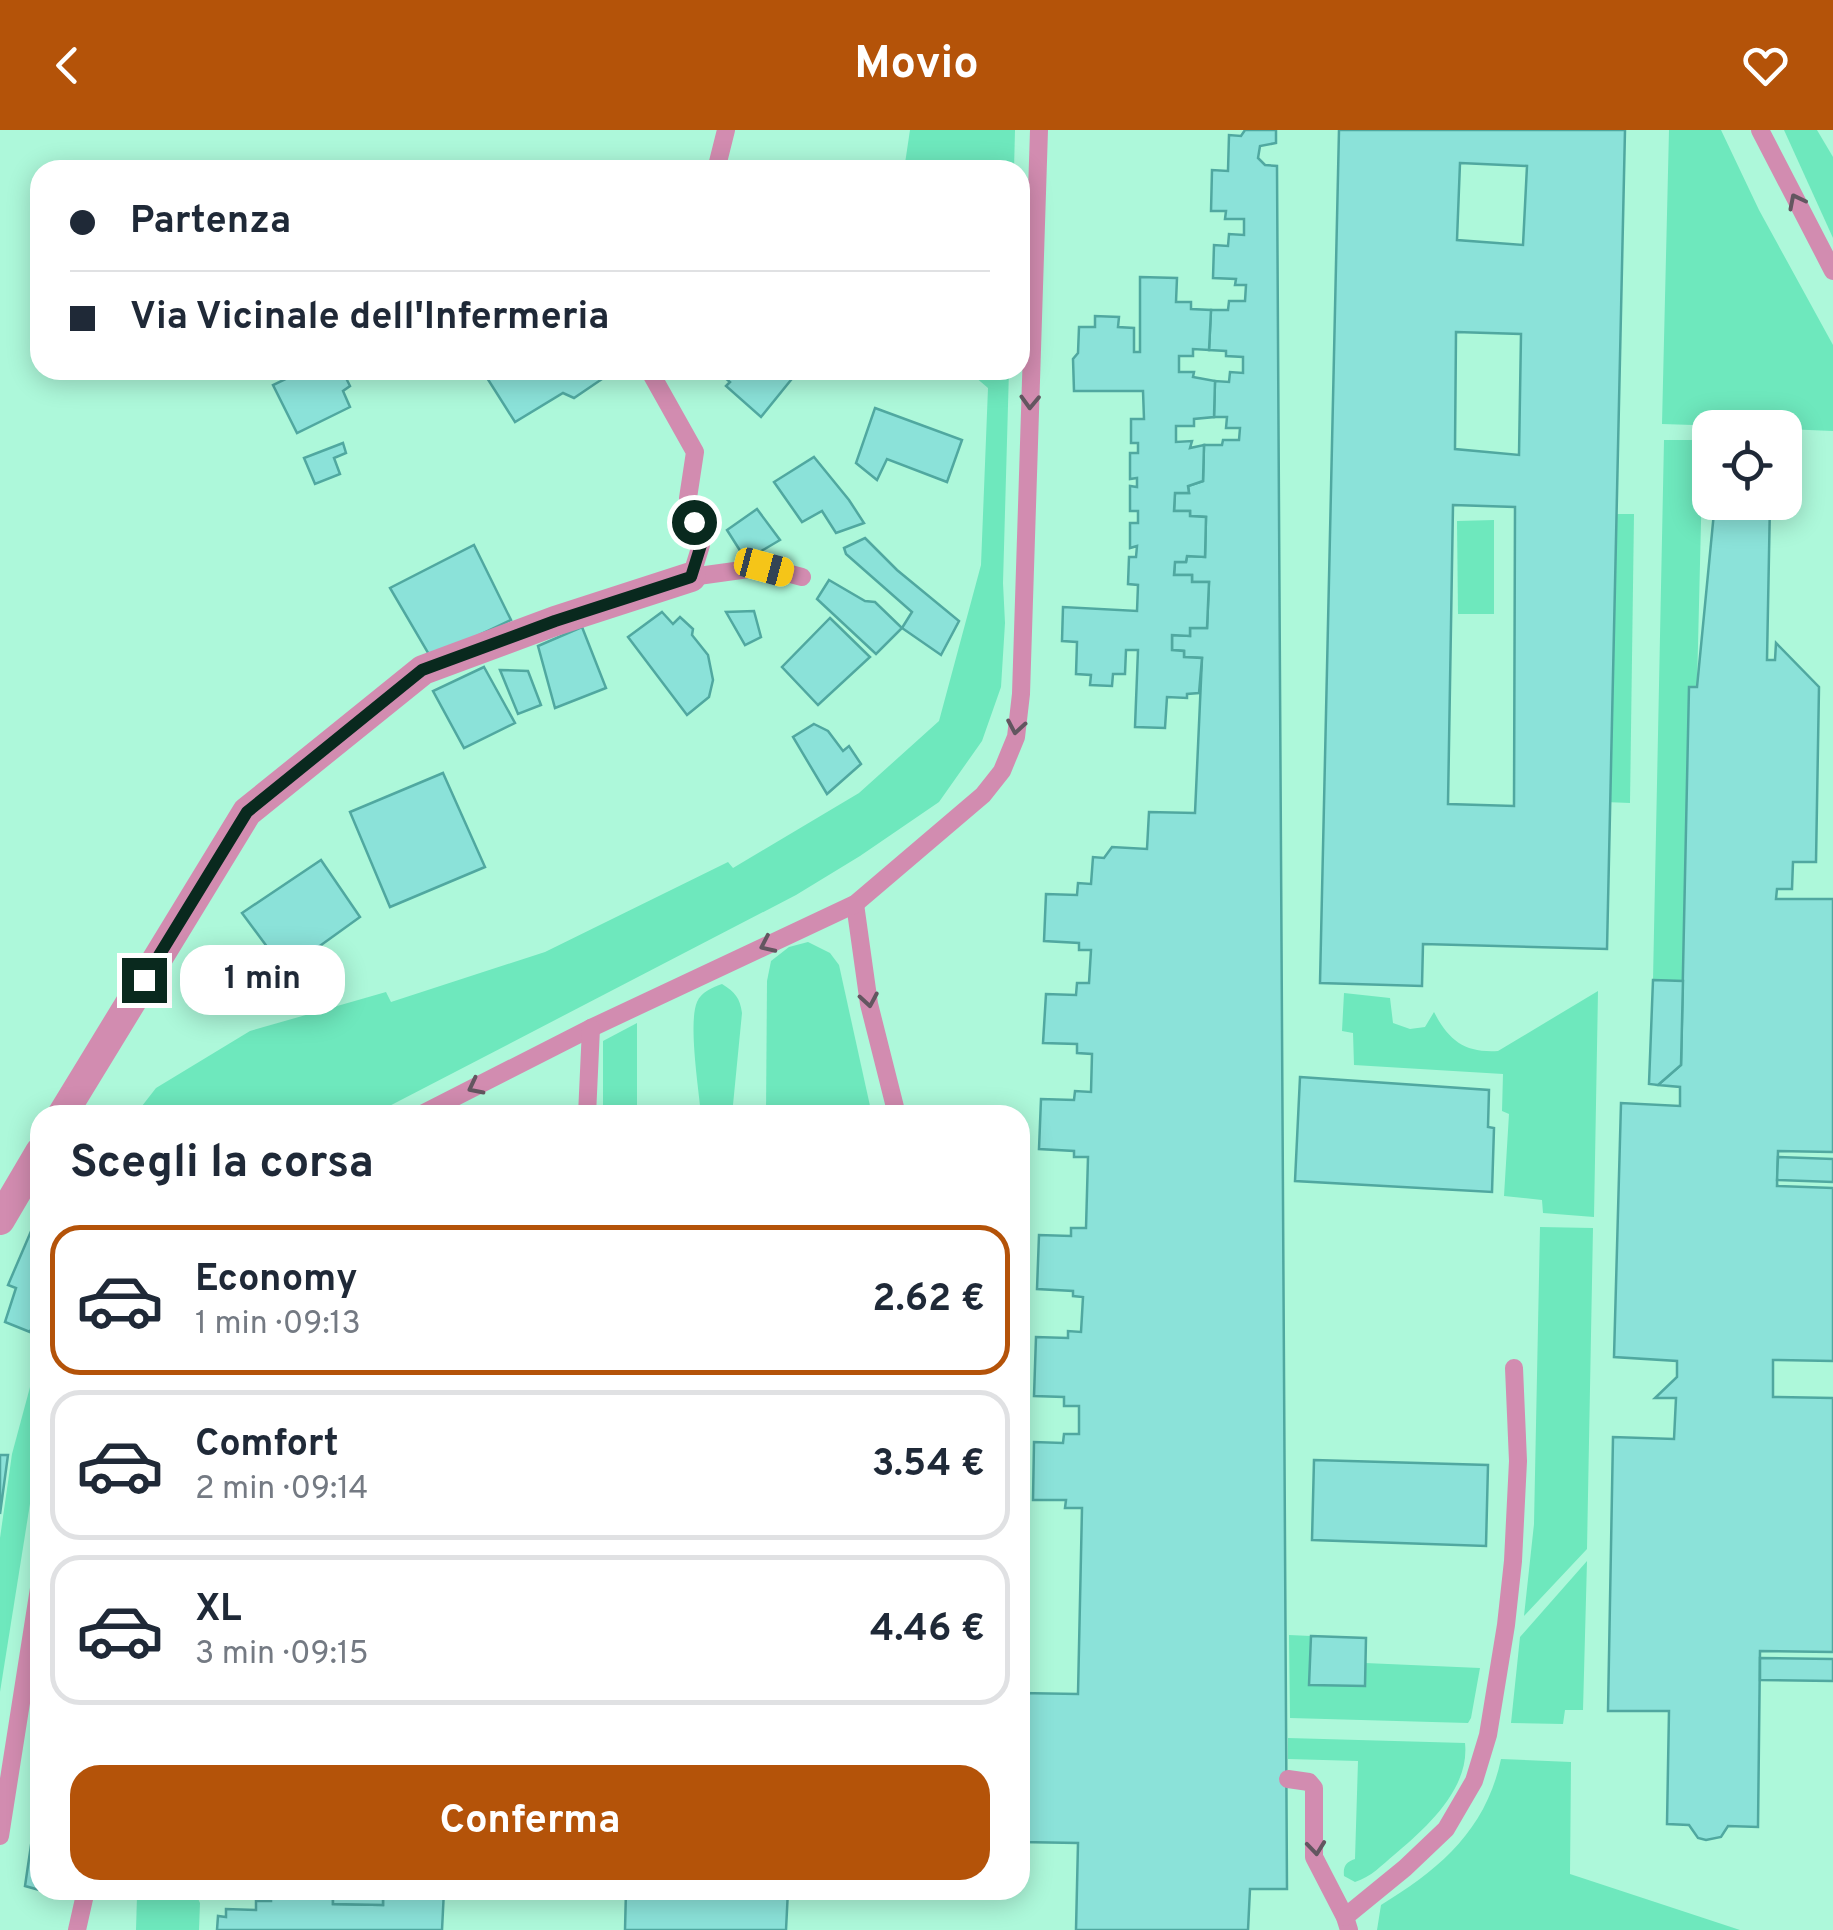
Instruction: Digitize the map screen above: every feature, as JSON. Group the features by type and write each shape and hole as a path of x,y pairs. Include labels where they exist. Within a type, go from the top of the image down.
{"street":[{"path":"68,1105 247,812 422,670 691,577"},
{"path":"0,1220 30,1169"}],"lane":[{"path":"718,160 726,130"},
{"path":"440,1105 591,1028 855,904 983,796 1002,771 1016,738 1021,694 1039,130"},
{"path":"1760,130 1833,272"},
{"path":"655,380 696,452 688,498 701,545 691,577 764,567 802,578"},
{"path":"855,904 868,1004 894,1105"},
{"path":"587,1105 591,1028"},
{"path":"1288,1779 1310,1782 1314,1788 1314,1857 1347,1923 1446,1829 1474,1781 1488,1735 1513,1561 1518,1461 1514,1368"},
{"path":"0,1836 30,1646"},
{"path":"76,1930 84,1900"}],"green space":[{"path":"910,130 1015,130 1014,160 906,160"},
{"path":"1669,130 1721,130 1759,210 1833,345 1833,431 1802,430 1802,410 1692,410 1692,425 1662,424"},
{"path":"1784,130 1817,130 1833,157 1833,238"},
{"path":"979,380 1009,380 1001,687 982,741 939,802 796,895 391,1105 143,1105 156,1088 250,1031 386,992 391,1002 545,952 728,862 733,868 859,793 939,721 981,565 988,388"},
{"path":"1664,440 1692,440 1692,520 1701,520 1697,687 1689,688 1683,981 1653,980"},
{"path":"1609,514 1634,514 1630,803 1605,802"},
{"path":"1494,520 1494,614 1458,614 1457,521"},
{"path":"808,942 830,953 839,965 870,1105 766,1105 767,981 771,961 789,947"},
{"path":"722,984 730,990 742,1013 733,1105 700,1105 695,1012 701,995"},
{"path":"1598,991 1594,1217 1543,1213 1542,1200 1504,1196 1509,1114 1502,1111 1503,1074 1354,1065 1353,1033 1342,1031 1344,993 1390,998 1393,1023 1410,1029 1425,1027 1434,1012 1459,1043 1476,1050 1498,1051"},
{"path":"637,1023 637,1105 603,1105 603,1041"},
{"path":"1540,1227 1593,1228 1587,1549 1524,1616 1534,1524"},
{"path":"30,1387 30,1504 0,1692 0,1538 12,1454"},
{"path":"1587,1561 1583,1710 1565,1710 1563,1724 1511,1723 1520,1637"},
{"path":"1289,1635 1311,1636 1310,1685 1364,1686 1365,1663 1480,1668 1471,1718 1468,1723 1290,1718"},
{"path":"1288,1738 1465,1743 1465,1760 1453,1792 1432,1820 1376,1870 1355,1882 1344,1873 1346,1865 1355,1859 1358,1761 1288,1759"},
{"path":"1501,1759 1571,1762 1570,1874 1740,1930 1377,1930 1381,1905 1441,1862 1472,1827 1494,1784"},
{"path":"137,1900 200,1903 199,1930 136,1930"}],"building":[{"path":"1245,130 1276,130 1276,143 1260,146 1258,158 1265,165 1277,166 1287,1889 1250,1889 1248,1930 1076,1930 1078,1843 1030,1842 1030,1693 1078,1694 1082,1508 1065,1508 1066,1500 1033,1500 1034,1442 1063,1443 1064,1434 1079,1434 1079,1406 1064,1406 1064,1397 1034,1396 1036,1337 1068,1338 1068,1331 1081,1332 1083,1297 1073,1296 1073,1291 1037,1289 1039,1235 1071,1236 1071,1228 1086,1228 1088,1157 1074,1157 1074,1151 1039,1149 1041,1099 1074,1100 1075,1091 1091,1092 1092,1054 1077,1053 1077,1044 1043,1043 1046,994 1076,995 1077,983 1089,983 1091,950 1079,950 1079,943 1044,941 1046,894 1077,895 1078,883 1091,884 1093,857 1104,858 1112,847 1147,849 1149,812 1195,813 1202,658 1184,657 1184,651 1172,650 1172,635 1190,636 1190,628 1207,628 1209,582 1192,582 1192,575 1174,575 1175,562 1186,562 1187,556 1205,557 1206,517 1174,511 1175,493 1189,493 1188,486 1203,481 1204,445 1239,440 1240,428 1226,428 1227,417 1214,417 1215,381 1229,382 1230,372 1243,373 1243,357 1209,350 1211,310 1228,310 1229,301 1245,301 1246,285 1235,285 1236,279 1213,278 1214,245 1228,246 1229,234 1244,235 1244,219 1225,219 1226,211 1211,211 1212,170 1228,171 1229,135 1241,136"},
{"path":"1339,130 1625,130 1607,949 1423,944 1422,986 1320,983","holes":["1460,163 1527,166 1523,245 1457,240","1456,332 1521,334 1519,455 1455,449","1453,505 1515,507 1514,806 1448,804"]},
{"path":"1140,277 1177,278 1176,302 1191,302 1191,309 1211,310 1209,350 1193,349 1193,356 1179,356 1179,372 1194,372 1193,377 1215,381 1214,417 1194,419 1194,426 1176,426 1176,442 1192,441 1190,448 1204,445 1203,481 1188,486 1189,493 1175,493 1174,511 1206,517 1205,557 1187,556 1186,562 1175,562 1174,575 1192,575 1192,582 1209,582 1207,628 1190,628 1190,636 1172,635 1172,650 1184,651 1184,657 1202,658 1199,693 1187,694 1187,698 1167,697 1165,728 1135,727 1138,650 1126,650 1125,674 1113,674 1112,686 1090,685 1091,675 1076,674 1077,642 1062,641 1063,607 1137,611 1138,585 1128,584 1129,557 1136,557 1137,546 1130,548 1130,523 1138,523 1138,511 1130,511 1130,486 1137,487 1137,478 1130,479 1130,453 1138,453 1138,443 1131,443 1131,419 1144,419 1143,391 1074,391 1073,359 1078,353 1079,327 1095,327 1095,316 1119,317 1118,327 1134,328 1134,352 1140,352"},
{"path":"283,380 347,380 350,386 343,391 350,407 297,433 273,385"},
{"path":"488,380 601,380 574,398 563,393 515,422"},
{"path":"728,380 791,380 761,417 726,386"},
{"path":"875,408 962,440 947,482 887,459 877,480 856,463"},
{"path":"343,443 346,453 334,458 340,474 315,484 304,458"},
{"path":"814,457 864,523 836,533 822,511 802,522 774,482"},
{"path":"757,509 780,540 746,560 727,530"},
{"path":"1713,520 1770,520 1767,660 1775,660 1776,643 1819,687 1816,862 1793,862 1792,889 1777,889 1776,899 1833,899 1833,1152 1778,1151 1777,1186 1833,1188 1833,1361 1773,1360 1773,1397 1833,1398 1833,1652 1760,1651 1758,1827 1728,1826 1721,1837 1706,1840 1698,1838 1689,1825 1667,1824 1669,1711 1608,1711 1613,1437 1674,1439 1676,1398 1655,1398 1677,1377 1677,1361 1614,1357 1621,1103 1680,1106 1680,1087 1658,1085 1681,1065 1689,687 1697,687"},
{"path":"865,538 959,621 941,655 902,628 912,612 846,554 844,548"},
{"path":"474,545 511,620 431,658 390,588"},
{"path":"829,580 865,601 875,602 902,628 876,654 817,599"},
{"path":"754,611 761,637 745,645 726,612"},
{"path":"662,612 673,624 680,617 693,629 692,635 708,655 713,680 709,697 687,715 628,637"},
{"path":"830,618 870,657 818,705 782,667"},
{"path":"582,627 606,688 555,708 538,646"},
{"path":"484,667 515,723 464,748 433,691"},
{"path":"500,670 528,671 541,705 518,714"},
{"path":"814,724 828,731 843,751 849,746 861,764 827,794 793,737"},
{"path":"443,773 485,867 390,907 350,812"},
{"path":"321,860 360,917 285,971 242,913"},
{"path":"1653,980 1683,981 1681,1065 1658,1085 1649,1084"},
{"path":"1300,1077 1489,1090 1488,1127 1494,1128 1492,1192 1295,1181"},
{"path":"1778,1157 1833,1159 1833,1182 1777,1180"},
{"path":"30,1234 30,1332 5,1322 16,1288 8,1285"},
{"path":"0,1455 8,1455 0,1514"},
{"path":"1314,1460 1488,1465 1486,1546 1312,1540"},
{"path":"1311,1636 1366,1638 1365,1686 1309,1685"},
{"path":"1760,1658 1833,1659 1833,1681 1760,1680"},
{"path":"30,1852 30,1887 25,1886"},
{"path":"333,1900 333,1904 383,1905 383,1900 444,1900 442,1930 217,1930 218,1916 226,1917 226,1909 256,1910 256,1901"},
{"path":"333,1900 383,1900 383,1905 333,1904"},
{"path":"626,1900 788,1900 786,1930 625,1930"}],"route":[{"path":"144,980 247,812 422,670 691,577 701,545 694,522"}]}
